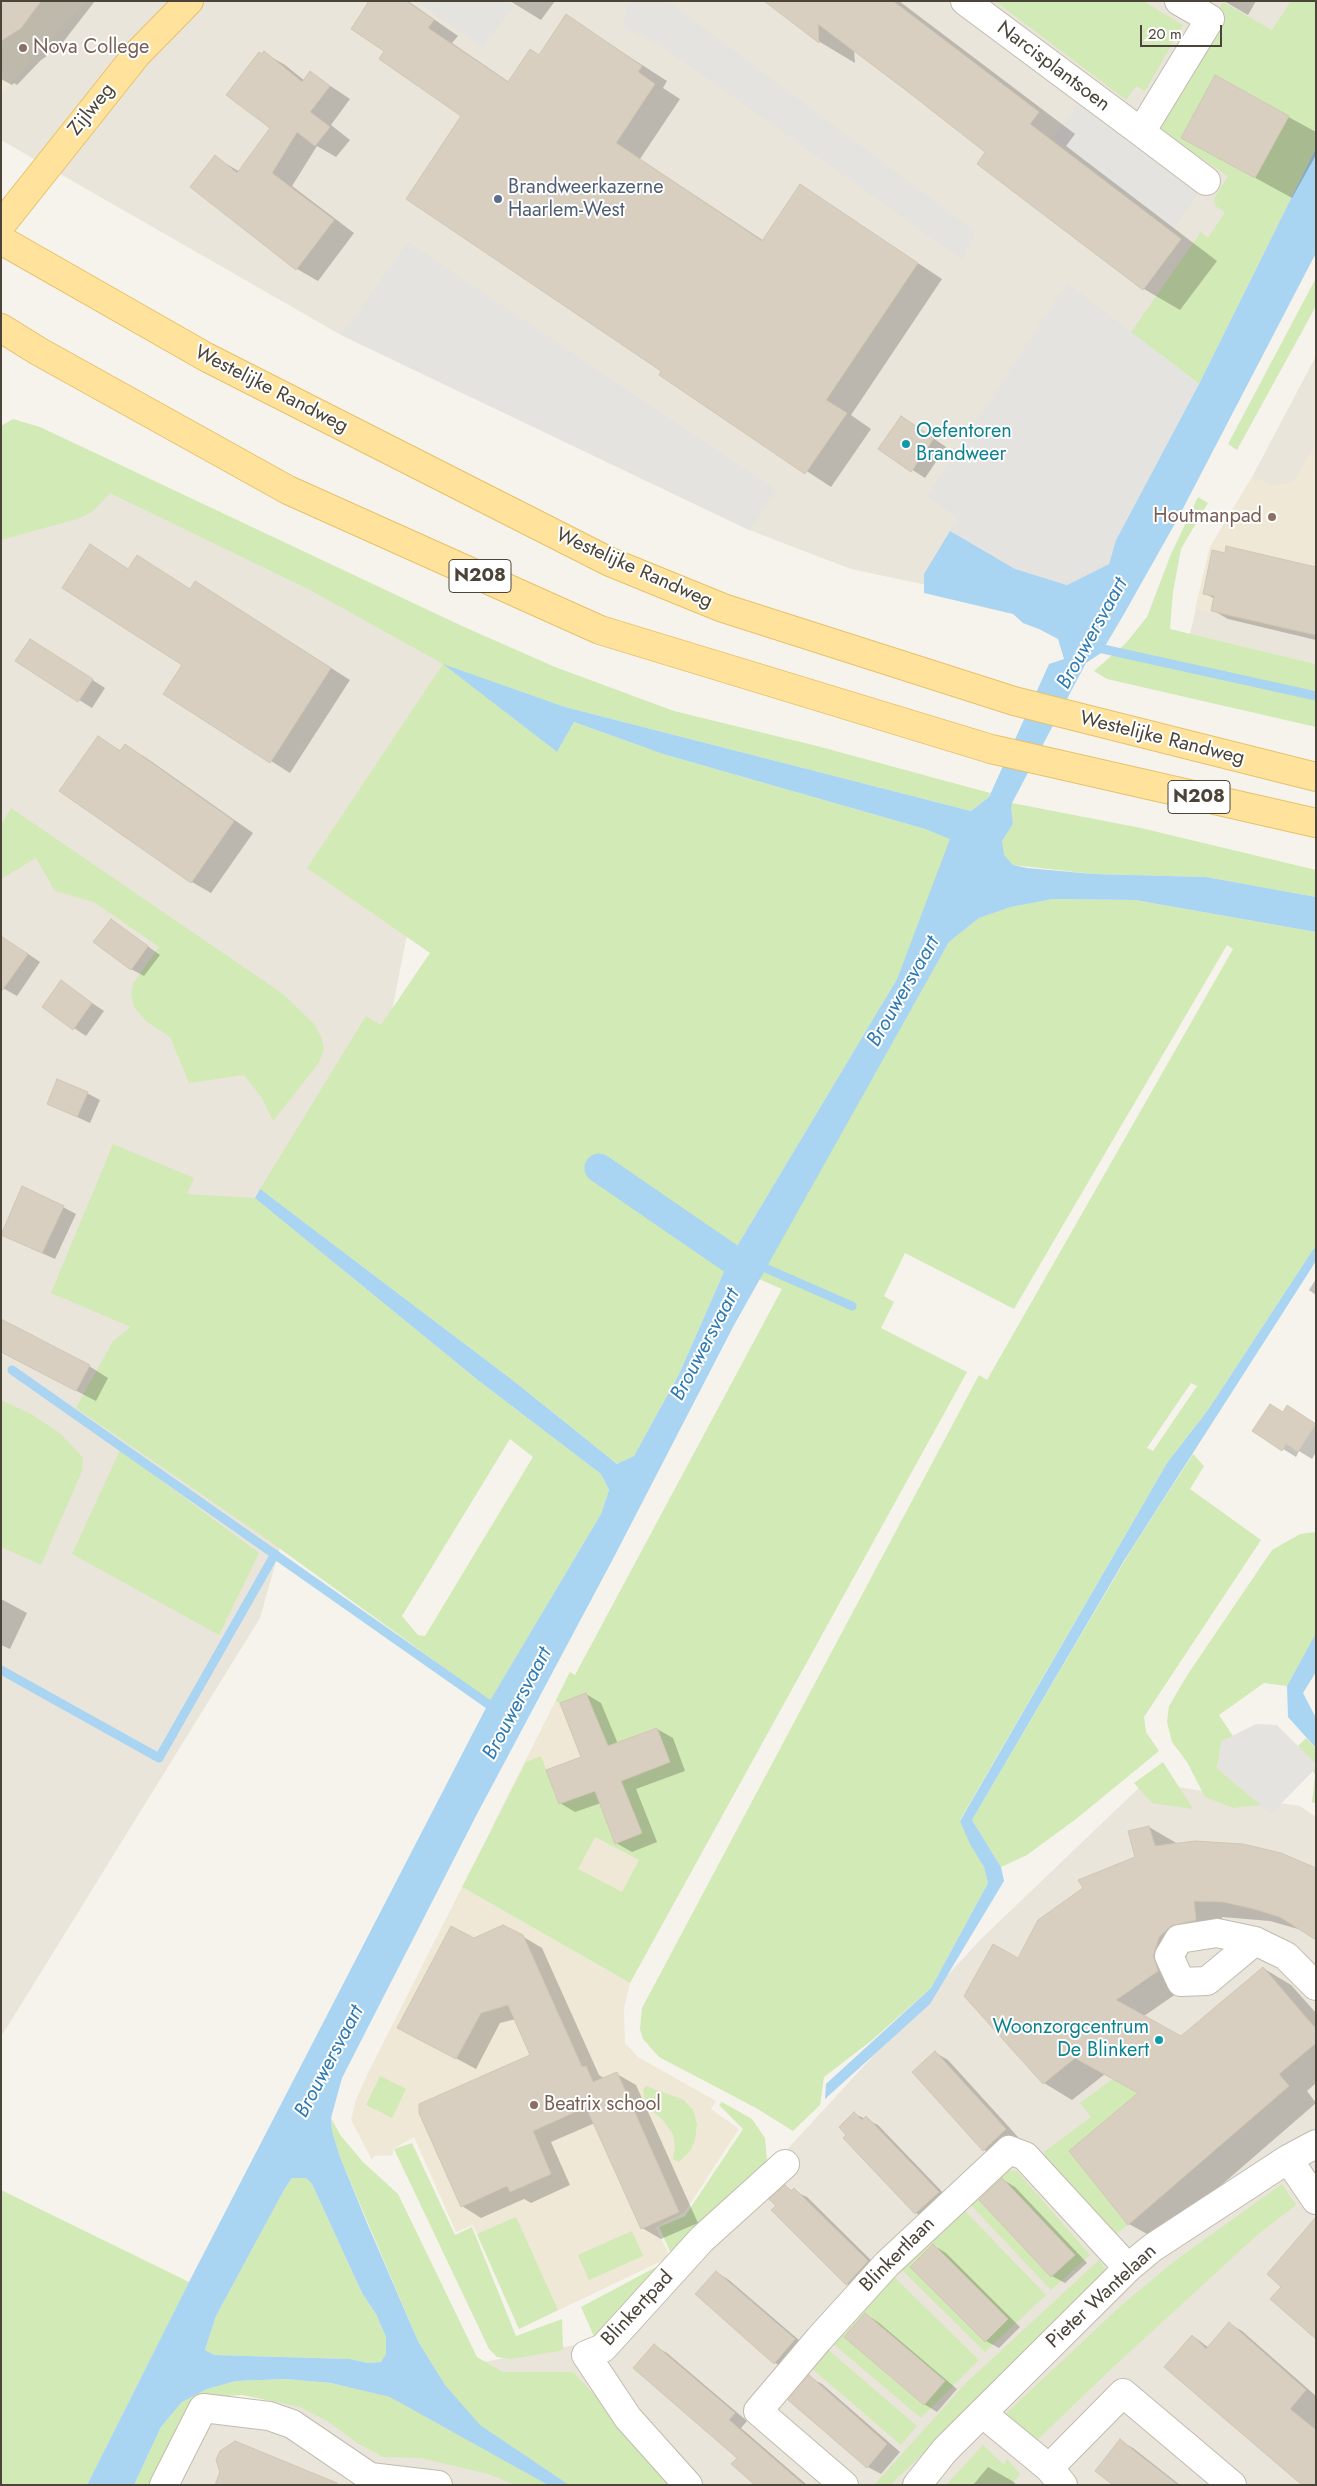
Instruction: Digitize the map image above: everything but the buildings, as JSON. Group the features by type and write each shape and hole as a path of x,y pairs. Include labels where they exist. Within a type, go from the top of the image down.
{"main road":[{"name":"Zijlweg","path":"1,225 137,54 189,1"},
{"name":"Westelijke Randweg","path":"1,240 206,357 610,562 723,608 1014,701 1316,777"},
{"name":"N208","path":"1,328 38,351 288,490 600,630 991,749 1316,823"}],"street":[{"name":"Narcisplantsoen","path":"965,1 1206,181"},
{"path":"1141,132 1210,19 1179,1"},
{"path":"1255,1942 1286,1956 1316,1986"},
{"name":"Pieter Wantelaan","path":"917,2485 946,2450 1128,2268 1152,2248 1288,2159 1316,2144"},
{"name":"Blinkertlaan","path":"844,2485 758,2412 819,2339 887,2264 1009,2150 1025,2156 1128,2268"},
{"path":"1288,2159 1316,2200"},
{"name":"Blinkertpad","path":"688,2485 628,2418 586,2355 603,2348 702,2239 785,2164"},
{"path":"982,2413 1056,2476 1123,2393 1232,2485"},
{"path":"164,2485 203,2408 269,2416 292,2424 370,2477 438,2485"}],"shaded area":[{"path":"1,1 1316,1 1316,89 1016,604 851,569 749,530 341,335 1,140"},
{"name":"Nova College","path":"1,1 86,1 1,95"},
{"path":"416,1 507,1 514,7 483,48"},
{"path":"629,1 668,1 975,231 963,260 660,45 622,27"},
{"path":"1087,92 1206,181 1174,229 1053,138"},
{"path":"408,242 777,491 749,530 341,335"},
{"path":"1067,283 1199,384 1116,540 1109,564 1067,585 1015,569 950,531 958,518 927,496"},
{"name":"Houtmanpad","path":"1316,356 1316,664 1190,634 1210,547 1252,477"},
{"path":"1,425 463,649 302,1470 260,1618 1,2037"},
{"name":"Houtmanpad","path":"1314,446 1316,637 1195,609 1210,547 1252,477 1275,486 1291,482 1298,475"},
{"path":"570,1672 702,1744 622,1893 493,1825"},
{"path":"1256,1724 1277,1725 1316,1764 1316,1768 1271,1814 1217,1768 1222,1741"},
{"path":"1145,1782 1300,1806 1316,1817 1316,2485 172,2485 209,2413 613,2338 982,1938"},
{"name":"Beatrix school","path":"462,1887 630,1983 624,2008 625,2043 638,2057 716,2101 711,2109 739,2129 684,2213 656,2227 670,2257 519,2329 473,2225 456,2232 414,2137 393,2149 393,2155 374,2156 372,2160 351,2120 356,2100 368,2073"}],"green space":[{"path":"995,1 1143,1 1183,25 1145,91 1136,86 1126,100"},
{"path":"1291,1 1316,1 1316,148 1199,384 1131,332 1201,232 1208,238 1225,212 1215,206 1214,199 1228,176 1167,136 1141,132 1223,2 1272,30"},
{"path":"1316,278 1316,306 1237,450 1228,444"},
{"path":"13,419 40,427 462,626 555,667 674,711 817,746 990,793 989,797 971,811 565,707 445,665 557,752 574,722 663,754 925,829 951,839 897,979 730,1258 679,1374 634,1456 618,1464 515,1382 260,1189 366,1016 381,1025 430,953 307,868 443,664 310,590 110,493 92,512 77,519 1,540 1,426"},
{"path":"1198,497 1208,503 1181,549 1173,592 1170,629 1316,664 1316,727 1107,679 1094,671 1126,643 1147,617 1171,554"},
{"path":"1012,803 1141,828 1316,870 1316,897 1206,877 1093,874 1013,865 1003,855 1002,841 1013,824 1010,808"},
{"path":"11,808 283,994 315,1025 322,1039 324,1050 318,1064 273,1121 262,1098 244,1075 189,1083 170,1037 146,1021 134,1007 131,995 133,984 159,947 94,902 55,891 36,858 1,879 1,826"},
{"path":"1053,899 1135,900 1316,932 1316,1245 1208,1410 1167,1463 960,1820 984,1867 988,1883 931,1988 871,2041 824,2077 820,2105 793,2131 756,2108 659,2057 643,2039 640,2029 642,2008 979,1375 987,1380 1233,949 1227,945 1014,1309 905,1253 884,1296 894,1302 881,1328 967,1372 630,1983 462,1887 526,1762 541,1756 559,1804 670,1762 657,1728 603,1748 556,1700 570,1672 575,1675 782,1289 759,1279 949,942 979,918 1011,907","holes":["1191,1383 1197,1386 1153,1451 1147,1448","595,1837 639,1860 622,1892 578,1869"]},
{"path":"113,1144 194,1178 187,1194 255,1198 479,1381 601,1474 609,1490 601,1514 490,1701 268,1540 76,1408 113,1341 131,1327 51,1293","holes":["510,1439 533,1457 425,1636 418,1635 402,1616"]},
{"path":"1,1400 31,1414 61,1434 83,1458 82,1471 41,1565 1,1547"},
{"path":"120,1450 259,1553 219,1635 72,1554"},
{"path":"1193,1454 1204,1466 1190,1489 1261,1540 1144,1717 1146,1732 1159,1751 1076,1819 1027,1855 1001,1867 972,1820 1131,1550"},
{"path":"1316,1532 1316,1634 1287,1686 1264,1683 1219,1715 1233,1736 1222,1741 1217,1768 1261,1805 1233,1808 1205,1797 1187,1762 1172,1742 1167,1722 1169,1706 1188,1674 1272,1550 1300,1534"},
{"path":"1306,1738 1316,1748 1316,1804 1312,1802 1315,1775 1298,1746"},
{"path":"1163,1762 1193,1809 1152,1803 1134,1783"},
{"path":"380,2076 406,2089 392,2118 366,2105"},
{"path":"1113,2079 1138,2093 1128,2225 1109,2238 1051,2173 1044,2152 1091,2117 1080,2103"},
{"path":"646,2086 684,2100 693,2110 697,2124 695,2140 690,2151 679,2162 673,2159 675,2147 673,2134 662,2119 646,2106 643,2090"},
{"path":"722,2102 752,2119 765,2138 767,2160 758,2175 596,2341 581,2307 673,2258 659,2227 685,2216 743,2129 719,2105"},
{"path":"331,2118 341,2136 363,2162 398,2194 477,2357 503,2372 573,2372 680,2485 569,2485 480,2425 445,2385 418,2341 340,2157 332,2131"},
{"path":"412,2143 455,2235 472,2227 516,2336 562,2319 563,2349 510,2359 497,2357 489,2349 394,2149"},
{"path":"1002,2170 1017,2171 1090,2255 1051,2290 968,2202"},
{"path":"292,2178 306,2178 312,2184 362,2293 376,2314 386,2337 386,2355 381,2362 368,2363 350,2359 214,2355 205,2350 216,2316"},
{"path":"1282,2184 1296,2205 1256,2236 1109,2371 1031,2446 1001,2418 1124,2303 1176,2260"},
{"path":"1,2190 189,2282 87,2485 1,2485"},
{"path":"963,2209 1046,2295 985,2352 901,2269"},
{"path":"516,2217 558,2310 519,2329 477,2234"},
{"path":"632,2231 643,2256 589,2280 578,2255"},
{"path":"1099,2260 1106,2270 1101,2286 1052,2323 946,2432 890,2485 874,2485 965,2384"},
{"path":"893,2276 979,2360 921,2418 831,2342"},
{"path":"825,2347 917,2426 901,2445 810,2367"},
{"path":"285,2379 331,2383 390,2397 548,2485 516,2485 488,2474 421,2458 383,2457 359,2444 329,2422 300,2407 242,2395 216,2397 170,2485 134,2485 161,2427 182,2402 207,2389 236,2381"},
{"path":"983,2445 1004,2465 1007,2459 1020,2474 1011,2485 946,2485"}],"water":[{"name":"Brouwersvaart","path":"1316,148 1316,253 1177,520 1101,653 1086,663 1012,803 1013,824 1002,841 1004,855 1013,865 1027,868 1093,874 1206,877 1316,897 1316,932 1135,900 1053,899 1011,907 979,918 949,942 733,1327 614,1557 477,1814 342,2078 331,2118 332,2131 340,2157 367,2223 418,2341 445,2385 480,2425 569,2485 548,2485 390,2397 331,2383 285,2379 236,2381 207,2389 182,2402 161,2427 134,2485 87,2485 189,2282 488,1704 601,1514 609,1490 601,1474 479,1381 255,1198 260,1189 515,1382 617,1464 634,1456 679,1374 730,1258 897,979 950,839 925,829 663,754 574,722 557,752 443,664 565,707 971,811 989,797 1049,664 1064,659 1058,639 1023,623 1013,614 924,593 924,574 950,531 1015,569 1067,585 1109,564 1116,540 1199,384","holes":["292,2178 306,2178 312,2184 362,2293 376,2314 386,2337 386,2354 381,2362 368,2363 350,2359 214,2355 205,2350 216,2316 284,2190"]},
{"path":"1316,1245 1316,1261 1125,1559 972,1820 1001,1867 1004,1881 930,2004 825,2099 826,2084 931,1988 988,1883 984,1867 970,1844 960,1821 1167,1463 1208,1410"},
{"path":"1316,1633 1316,1672 1303,1693 1316,1718 1316,1748 1288,1717 1287,1686"}],"waterway":[{"name":"Brouwersvaart","path":"1094,647 1316,696"},
{"path":"599,1168 746,1269"},
{"path":"756,1264 852,1306"},
{"path":"12,1370 488,1704"},
{"path":"1,1670 159,1758 275,1554"}],"place":[{"name":"Nova College","path":"23,48"},
{"name":"Brandweerkazerne Haarlem-West","path":"498,199"},
{"name":"Oefentoren Brandweer","path":"906,444"},
{"name":"Houtmanpad","path":"1272,517"},
{"name":"Woonzorgcentrum De Blinkert","path":"1159,2040"},
{"name":"Beatrix school","path":"534,2105"}]}
